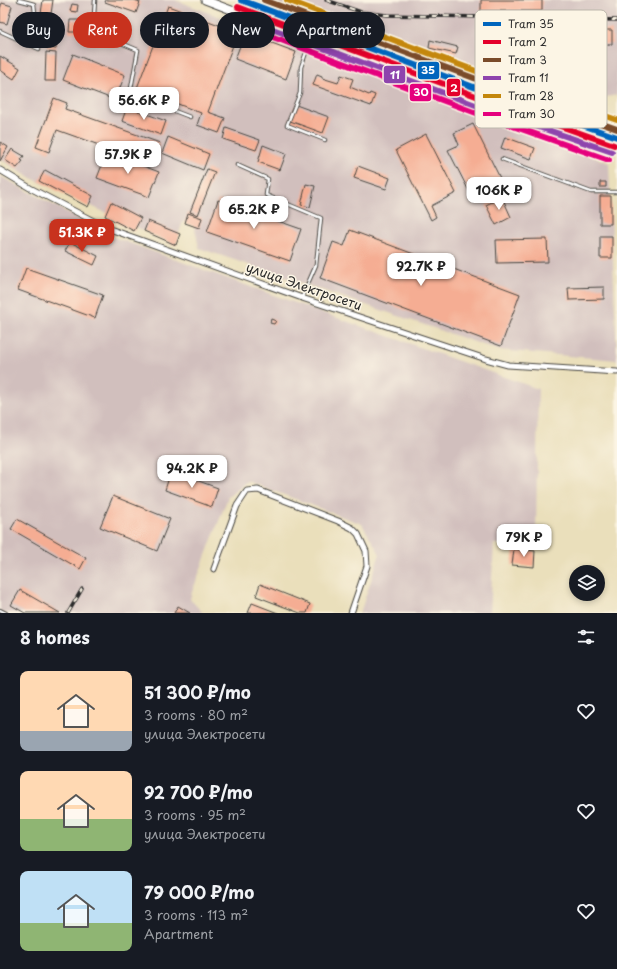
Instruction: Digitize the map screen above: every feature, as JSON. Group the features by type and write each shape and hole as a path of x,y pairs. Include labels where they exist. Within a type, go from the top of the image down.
{"main road":[{"path":"205,0 283,30"},
{"path":"331,48 378,66 475,99"},
{"path":"561,128 617,147"}],"street":[{"name":"улица Электросети","path":"0,170 30,188 107,228 302,298 486,360 508,365 617,372"},
{"path":"214,569 237,506 248,491 258,490 338,521 352,528 358,534 366,551 367,566 351,613"}],"lane":[{"path":"0,31 39,49 34,4 19,0"},
{"path":"95,0 94,31 138,50 130,94 190,117"},
{"path":"308,48 302,67 300,93 287,125 325,140"},
{"path":"502,159 591,192 617,192"},
{"path":"237,165 268,179 266,195 321,218 316,264 302,298"},
{"path":"0,610 6,613"}],"shaded area":[{"path":"0,0 175,0 207,12 140,12 140,48 209,48 209,13 217,16 217,48 275,48 275,38 283,41 283,48 303,48 475,113 475,128 516,128 609,163 617,360 498,350 199,248 194,224 183,221 175,245 29,177 0,159"},
{"path":"266,0 617,0 617,95 607,97 607,10 475,10 475,71 385,40 385,12 301,12"},
{"path":"0,176 113,237 538,389 536,537 531,544 494,544 490,613 360,613 380,554 362,524 247,481 228,497 192,592 190,599 203,613 0,613"}],"building":[{"path":"43,0 53,0 51,12 41,12"},
{"path":"106,0 134,0 140,2 136,13 105,2"},
{"path":"481,0 542,0 542,10 481,10"},
{"path":"2,3 12,6 7,24 0,22 0,9"},
{"path":"72,4 78,5 77,12 70,11"},
{"path":"168,6 184,12 166,12"},
{"path":"70,20 73,20 73,32 69,32"},
{"path":"209,21 217,24 217,48 232,48 208,112 225,118 219,133 197,125 201,113 137,88 152,48 209,48"},
{"path":"607,30 612,30 612,44 607,44"},
{"path":"430,40 458,47 456,54 429,48"},
{"path":"275,44 296,52 286,79 235,59 239,48 275,48"},
{"path":"46,52 56,53 55,81 45,81"},
{"path":"73,54 125,75 115,100 63,80"},
{"path":"0,56 20,68 14,79 0,70"},
{"path":"317,74 322,76 322,78 338,83 341,75 353,79 350,87 369,95 370,93 375,95 371,106 313,85"},
{"path":"54,98 67,103 65,109 160,143 152,164 57,130 49,152 36,147"},
{"path":"296,105 329,117 323,133 290,121"},
{"path":"127,107 166,121 161,135 122,121"},
{"path":"473,124 504,186 474,201 448,150 459,145 454,133"},
{"path":"226,128 260,140 256,150 223,139"},
{"path":"426,134 456,193 431,206 436,217 431,220 396,150"},
{"path":"168,137 209,154 203,170 162,153"},
{"path":"505,137 535,148 531,159 501,148"},
{"path":"0,142 8,147 0,161"},
{"path":"263,145 286,154 280,170 258,162"},
{"path":"12,149 24,156 21,160 23,161 17,168 5,160"},
{"path":"107,152 159,172 149,197 97,178"},
{"path":"358,166 390,178 386,189 354,178"},
{"path":"207,169 215,172 198,215 190,212"},
{"path":"45,170 93,196 88,207 39,181"},
{"path":"600,182 606,182 606,187 600,187"},
{"path":"306,184 315,186 310,207 301,205"},
{"path":"600,196 611,196 611,224 600,224"},
{"path":"502,197 511,217 496,225 486,205"},
{"path":"218,200 301,229 290,261 207,232"},
{"path":"111,202 141,218 134,231 105,216"},
{"path":"188,213 202,218 199,228 185,223"},
{"path":"148,221 180,234 176,245 144,231"},
{"path":"350,230 520,294 501,346 320,278 333,242 344,246"},
{"path":"600,236 612,236 612,258 600,258"},
{"path":"547,239 548,262 497,263 496,240"},
{"path":"70,242 98,256 94,265 65,251"},
{"path":"26,268 103,295 95,318 18,290"},
{"path":"604,287 604,299 569,300 568,288"},
{"path":"271,319 276,321 274,324 270,323"},
{"path":"171,471 218,488 212,507 165,490"},
{"path":"113,496 170,519 157,551 100,527"},
{"path":"17,519 86,558 80,569 11,529"},
{"path":"514,549 535,551 534,567 512,565"},
{"path":"260,584 310,604 307,613 300,613 256,596"},
{"path":"20,590 60,613 25,613 11,605"},
{"path":"252,603 278,613 248,613"},
{"path":"178,606 190,613 174,613"}],"railway":[{"path":"326,0 361,12 387,15 475,17"},
{"path":"607,20 617,20"},
{"path":"68,613 82,589"}],"tram line":[{"name":"35","path":"241,0 475,88"},
{"name":"3","path":"264,0 475,78"},
{"name":"28","path":"287,0 475,71"},
{"name":"2","path":"238,7 475,96"},
{"name":"11","path":"275,30 475,105"},
{"name":"30","path":"275,38 475,113"},
{"name":"28","path":"607,117 617,120"},
{"name":"3","path":"607,125 617,129"},
{"name":"30","path":"518,128 609,160"},
{"name":"11","path":"542,128 612,152"},
{"name":"2","path":"566,128 614,145"},
{"name":"35","path":"591,128 617,137"}]}
